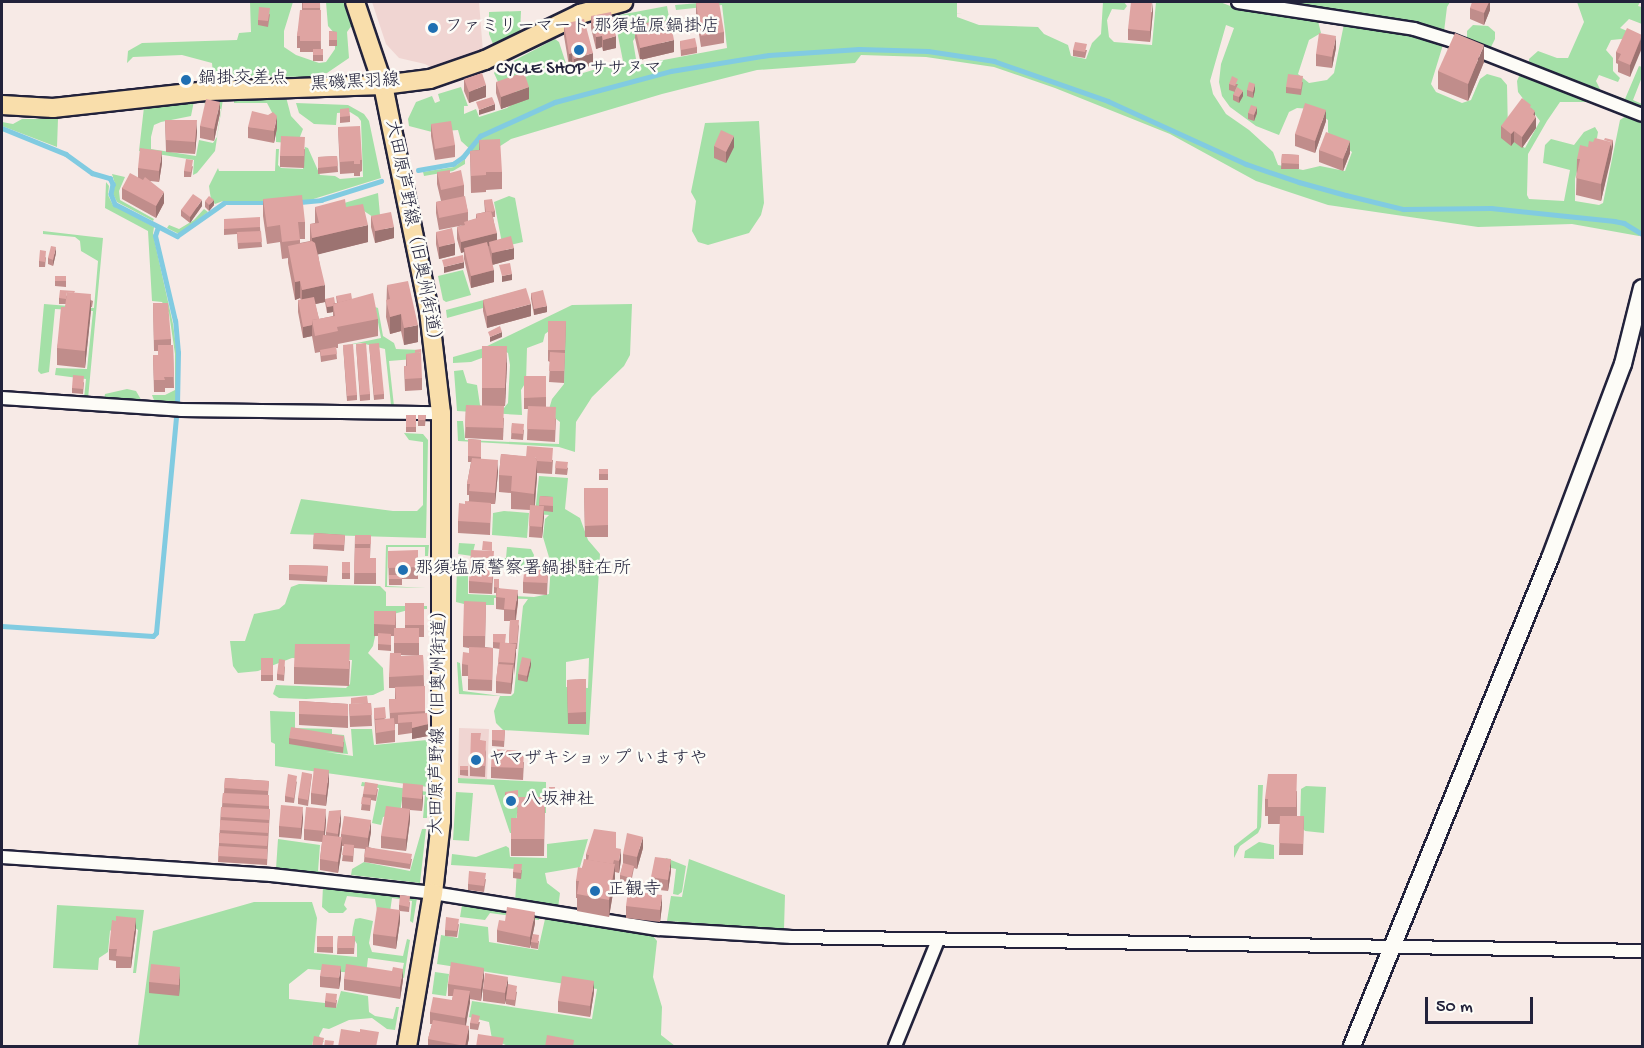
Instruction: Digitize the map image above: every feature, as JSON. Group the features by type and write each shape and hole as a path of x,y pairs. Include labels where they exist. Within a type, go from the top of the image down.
{"main road":[{"name":"大田原芦野線（旧奥州街道）","path":"355,2 382,85 429,311 441,413 441,820 433,893 407,1047"},
{"name":"黒磯黒羽線","path":"2,105 53,108 208,91 382,85 430,79 456,71 580,14 623,2"}],"street":[{"path":"1238,2 1414,29 1451,40 1642,115"},
{"path":"1352,1047 1558,537 1623,364 1642,288"},
{"path":"2,398 181,410 441,413"},
{"path":"2,857 271,875 433,893 659,929 792,937 1642,951"},
{"path":"895,1047 938,940"}],"shaded area":[{"path":"372,2 479,2 483,52 434,69 425,64 399,58 386,44"},
{"path":"459,728 489,729 487,779 458,778"}],"green space":[{"path":"250,2 293,2 284,31 284,47 296,55 319,63 326,62 335,49 335,34 328,26 326,2 350,2 352,25 347,32 349,58 327,73 306,77 213,75 212,63 182,55 133,57 127,63 128,51 142,43 237,40 239,33 251,32"},
{"path":"711,2 957,2 957,17 979,25 1038,27 1044,34 1068,45 1071,56 1086,59 1092,43 1101,34 1103,2 1124,2 1127,6 1124,10 1112,9 1107,20 1109,37 1114,42 1152,45 1156,2 1220,2 1233,7 1318,21 1321,33 1309,40 1298,74 1309,83 1327,80 1334,73 1344,24 1364,17 1276,2 1450,2 1447,7 1442,48 1431,84 1436,92 1462,103 1471,100 1480,79 1487,74 1501,78 1507,85 1508,132 1510,137 1525,148 1540,121 1518,92 1517,81 1520,74 1592,102 1560,102 1547,121 1528,154 1527,195 1529,199 1564,201 1570,170 1543,163 1545,145 1551,139 1574,145 1584,132 1595,127 1598,132 1597,138 1580,159 1575,179 1575,201 1599,205 1603,203 1620,120 1629,114 1642,119 1642,234 1639,236 1572,224 1478,227 1328,205 1256,181 1170,134 1055,88 994,67 926,57 861,55 855,63 757,70 662,94 511,139 494,150 472,151 461,141 458,130 432,132 409,126 408,119 416,102 432,96 435,103 440,101 438,94 461,87 468,106 464,106 464,114 476,109 479,117 507,108 524,96 499,84 494,73 496,70 555,39 559,42 569,73 573,76 603,67 624,66 614,16 667,6 670,23 637,35 633,41 637,65 727,48 722,5 676,10 675,5","holes":["1226,25 1234,28 1221,64 1219,82 1222,96 1230,107 1256,126 1279,135 1289,112 1297,108 1312,109 1328,120 1328,132 1331,137 1352,152 1345,171 1320,166 1303,170 1278,165 1273,152 1249,130 1226,114 1213,94 1210,81"]},
{"path":"1577,2 1640,2 1638,6 1642,7 1642,24 1629,19 1620,28 1642,37 1611,40 1606,50 1613,58 1613,71 1620,78 1618,82 1599,75 1596,81 1602,93 1529,63 1529,59 1538,51 1557,58 1568,58 1584,22"},
{"path":"521,11 520,33 493,44 489,34 489,12"},
{"path":"1473,25 1488,26 1495,32 1495,39 1491,47 1487,49 1467,41 1467,31"},
{"path":"1639,66 1642,67 1642,77 1633,100 1642,104 1642,110 1607,96 1608,93 1625,99"},
{"path":"286,97 291,116 303,129 298,142 276,142 276,120 267,103 234,103 234,100"},
{"path":"223,99 215,151 197,173 193,175 194,160 139,151 144,107 194,101 191,116 154,125 151,149 196,156 199,140 213,143 217,137 221,109 205,105 204,100"},
{"path":"296,103 348,105 364,114 369,121 381,178 307,201 223,201 215,204 211,200 209,186 218,168 219,171 275,171 276,149 279,149 278,165 281,168 303,169 305,147 308,148 320,175 335,176 340,179 363,177 361,121 358,117 350,112 337,113 336,125 314,124 299,113"},
{"path":"22,119 58,119 57,147 2,126 2,122 13,124"},
{"path":"759,121 764,203 761,215 749,233 708,245 698,242 692,231 696,201 691,192 705,123"},
{"path":"465,159 465,164 453,171 424,176 423,172 454,167"},
{"path":"112,174 125,177 119,191 120,200 154,219 153,221 117,202 113,194 115,184"},
{"path":"106,182 109,186 108,195 113,205 154,227 153,234 173,324 177,353 176,405 155,403 152,395 165,395 175,390 175,354 169,313 162,302 152,301 148,231 105,208"},
{"path":"378,193 380,215 373,217 364,211 315,223 318,212 324,209"},
{"path":"509,196 515,198 523,242 506,246 502,243 494,202"},
{"path":"204,209 208,212 181,233 167,228 169,225 179,229 194,220"},
{"path":"43,231 103,238 88,399 84,398 86,379 55,375 56,368 87,369 93,311 55,309 49,372 41,374 38,371 44,304 94,308 98,261 81,251 80,241 75,237 43,234"},
{"path":"463,270 471,295 446,302 443,300 438,276"},
{"path":"525,289 526,296 447,318 446,310"},
{"path":"632,304 630,355 624,366 592,397 576,422 575,452 559,447 458,441 457,421 463,421 465,440 559,444 560,422 551,415 549,409 552,399 564,384 565,337 549,331 545,334 543,342 527,348 526,382 521,390 522,415 457,411 454,371 463,370 467,383 477,385 480,405 483,408 504,408 508,403 510,365 508,353 503,350 471,362 453,363 453,357 481,349 572,305"},
{"path":"375,307 378,308 383,336 394,343 396,349 421,350 414,359 389,361 394,406 391,405 385,349 361,343 342,346 381,338"},
{"path":"127,389 136,391 143,403 104,400 105,394"},
{"path":"404,433 423,434 428,440 426,538 290,534 301,499 393,511 417,511 423,505 423,442 409,440"},
{"path":"539,476 568,478 565,509 580,518 588,540 600,554 589,735 503,730 496,723 494,711 500,696 459,694 457,662 460,663 463,691 501,696 511,696 514,693 523,606 528,599 494,598 494,605 468,605 456,602 457,567 468,568 468,594 534,597 549,594 551,564 543,537 545,519 549,515 535,514","holes":["589,658 588,688 566,687 566,662"]},
{"path":"504,511 529,513 527,538 492,535 493,513"},
{"path":"459,543 475,544 472,556 458,554"},
{"path":"386,545 429,545 428,556 425,556 425,547 388,547 387,586 426,588 385,587"},
{"path":"507,547 531,549 534,555 532,564 517,567 517,561 497,560 497,558 506,558"},
{"path":"299,584 380,586 386,592 386,606 427,606 427,609 408,610 379,618 373,646 368,653 383,668 384,690 373,695 306,699 279,698 273,694 276,685 346,688 350,684 352,660 292,658 258,671 238,673 233,666 230,641 245,641 254,614 279,609 285,604 291,587"},
{"path":"270,711 295,712 295,728 332,729 332,734 344,735 348,754 326,752 353,756 351,729 372,729 374,745 427,740 428,787 275,766 275,744 271,742"},
{"path":"458,778 546,782 546,813 517,813 516,833 510,833 494,785 458,783"},
{"path":"362,782 428,792 427,818 423,818 425,795 403,793 400,813 383,817 381,825 372,823 379,788 361,786"},
{"path":"1258,785 1263,785 1261,827 1258,833 1240,846 1234,858 1234,846 1257,828"},
{"path":"1306,786 1326,787 1324,833 1305,831 1300,825 1301,789"},
{"path":"456,792 473,793 469,841 453,840"},
{"path":"422,829 426,829 420,883 351,875 352,869 364,862 410,871"},
{"path":"278,839 320,845 318,871 339,876 276,869"},
{"path":"588,839 580,867 545,873 547,883 560,893 558,908 515,903 517,869 451,865 452,854 476,857 506,846 509,848 510,857 547,858 547,844"},
{"path":"1259,842 1274,845 1274,859 1244,858 1245,851"},
{"path":"666,858 686,866 682,892 678,895 673,894 676,869 663,866"},
{"path":"689,859 785,895 784,929 667,921 671,896 682,897"},
{"path":"323,886 417,898 413,923 410,921 412,901 392,898 390,912 377,910 375,899 347,896 344,905 347,909 343,913 329,913 322,907"},
{"path":"254,902 312,902 317,918 314,953 357,957 357,944 352,936 355,919 360,918 373,921 369,943 372,952 403,956 407,939 410,940 404,978 401,977 404,963 368,958 366,974 308,969 289,984 289,999 325,1003 336,1008 341,991 368,996 369,1012 375,1016 393,1019 396,1007 399,1007 395,1030 387,1029 372,1018 349,1020 329,1029 323,1028 319,1036 324,1042 313,1041 312,1046 138,1046 153,931"},
{"path":"57,905 144,910 136,973 133,973 138,930 134,927 115,926 110,931 108,952 99,958 98,970 53,968"},
{"path":"462,905 539,918 539,920 490,913 485,920 460,917"},
{"path":"545,919 645,931 653,936 657,941 653,977 662,1007 661,1035 675,1046 508,1046 492,1039 489,1022 469,1017 472,1001 592,1019 597,989 437,964 441,935 458,938 460,923 488,927 489,942 538,950"},
{"path":"435,972 449,974 446,996 432,994"}],"building":[{"path":"303,2 320,2 320,8 303,8"},
{"path":"719,2 724,32 701,36 696,3"},
{"path":"1131,2 1152,2 1150,31 1128,29"},
{"path":"1472,2 1489,2 1484,13 1470,8"},
{"path":"259,7 270,8 268,21 258,20"},
{"path":"300,10 321,10 321,41 300,41 300,36 297,36"},
{"path":"611,12 616,36 603,40 602,36 596,37 591,16"},
{"path":"661,18 662,22 670,20 674,40 640,48 635,27"},
{"path":"584,19 593,53 574,59 572,53 569,54 564,24"},
{"path":"1627,28 1642,35 1630,65 1618,60 1621,54 1616,52"},
{"path":"329,31 337,32 337,40 329,40"},
{"path":"1319,33 1336,36 1332,57 1316,54"},
{"path":"1455,33 1484,45 1468,84 1438,71"},
{"path":"695,38 697,47 681,50 680,41"},
{"path":"1075,42 1087,44 1085,52 1073,50"},
{"path":"313,49 323,49 323,55 313,55"},
{"path":"524,72 529,87 501,97 496,82"},
{"path":"482,73 486,85 469,92 464,79"},
{"path":"1288,74 1303,76 1301,89 1286,87"},
{"path":"1232,76 1238,79 1235,86 1229,84"},
{"path":"1249,82 1255,84 1253,92 1247,90"},
{"path":"1237,87 1243,91 1239,97 1233,95"},
{"path":"492,97 495,104 479,110 476,102"},
{"path":"1522,98 1531,105 1536,117 1522,137 1514,131 1511,134 1501,126"},
{"path":"206,99 220,102 214,129 200,126"},
{"path":"1305,103 1326,110 1315,141 1295,134"},
{"path":"1251,105 1257,107 1254,115 1248,113"},
{"path":"349,108 350,116 340,117 340,109"},
{"path":"252,111 268,115 273,112 277,116 274,131 248,127"},
{"path":"165,120 197,120 195,142 166,140"},
{"path":"451,121 455,145 435,149 431,124"},
{"path":"360,126 362,160 360,164 354,164 354,161 340,162 338,127"},
{"path":"721,130 734,136 726,152 714,146"},
{"path":"1326,132 1350,141 1343,159 1319,150"},
{"path":"281,136 305,137 304,156 280,156"},
{"path":"1595,138 1611,142 1601,184 1576,178 1580,145 1588,147 1589,141 1593,142"},
{"path":"1605,138 1613,140 1611,149 1611,142 1604,140"},
{"path":"500,139 502,172 486,172 486,175 471,176 470,151 480,150 479,140"},
{"path":"140,148 162,151 159,171 138,168"},
{"path":"1282,154 1299,155 1299,164 1281,163"},
{"path":"337,156 338,166 318,168 318,157"},
{"path":"186,159 193,160 191,172 184,171"},
{"path":"450,170 450,173 461,170 464,185 441,190 437,172"},
{"path":"130,173 143,180 145,177 164,192 156,206 122,188"},
{"path":"193,194 202,200 190,217 181,210"},
{"path":"302,195 305,222 298,222 300,240 282,242 280,225 267,227 263,199"},
{"path":"209,196 214,200 209,205 205,201"},
{"path":"465,196 468,212 439,218 436,202"},
{"path":"345,199 346,207 363,204 368,225 312,238 310,224 319,223 315,207"},
{"path":"492,199 495,211 486,212 484,200"},
{"path":"491,211 497,233 461,242 457,227 477,218 476,214"},
{"path":"391,212 394,227 375,231 371,216"},
{"path":"260,217 260,227 224,229 224,219"},
{"path":"452,228 455,243 439,247 436,232"},
{"path":"261,231 262,242 238,243 237,232"},
{"path":"511,236 514,248 492,253 489,242"},
{"path":"312,241 315,243 325,285 302,290 300,281 295,282 288,246"},
{"path":"487,242 494,270 471,276 464,248"},
{"path":"51,246 56,247 53,260 48,258"},
{"path":"40,250 46,251 45,262 39,261"},
{"path":"463,255 464,262 444,267 442,260"},
{"path":"510,263 512,274 502,276 499,265"},
{"path":"55,276 66,276 66,281 55,281"},
{"path":"408,281 418,325 404,328 401,314 390,317 386,300 390,299 387,285"},
{"path":"526,288 531,304 487,316 483,300"},
{"path":"60,290 75,291 74,293 67,292 66,299 59,298"},
{"path":"543,290 547,306 534,309 531,293"},
{"path":"67,292 91,294 85,351 57,348 61,307 65,307"},
{"path":"351,293 352,299 338,303 336,296"},
{"path":"373,293 378,319 337,327 338,331 315,336 312,320 335,316 333,304"},
{"path":"314,297 319,319 312,320 312,325 303,327 298,300"},
{"path":"334,297 333,306 327,307 325,299"},
{"path":"153,303 168,303 171,339 154,340"},
{"path":"548,321 566,321 565,350 548,350"},
{"path":"500,326 502,332 490,337 488,332"},
{"path":"366,343 370,394 360,395 356,344"},
{"path":"379,343 384,394 374,395 369,344"},
{"path":"353,344 357,395 347,396 343,345"},
{"path":"158,345 173,345 174,377 154,380 153,355 158,355"},
{"path":"482,346 507,346 505,388 482,388"},
{"path":"336,347 337,354 321,356 320,350"},
{"path":"421,352 422,378 405,379 406,354"},
{"path":"550,352 565,353 564,371 549,371"},
{"path":"73,375 84,376 83,389 72,388"},
{"path":"524,376 546,376 546,397 524,398"},
{"path":"466,405 504,406 503,428 465,427"},
{"path":"528,406 556,407 555,430 527,429"},
{"path":"406,415 416,415 416,427 406,427"},
{"path":"418,415 426,415 425,420 418,420"},
{"path":"512,423 524,424 523,434 511,433"},
{"path":"468,439 481,440 481,457 468,456"},
{"path":"527,446 553,448 552,462 537,461 535,457 526,457"},
{"path":"501,454 535,457 537,461 534,494 511,491 512,476 499,475"},
{"path":"472,458 498,460 495,493 469,491 470,484 467,484"},
{"path":"556,461 568,462 567,469 555,468"},
{"path":"599,469 608,469 608,474 599,474"},
{"path":"584,488 608,488 608,525 585,526"},
{"path":"540,496 553,497 553,506 539,505"},
{"path":"465,501 491,503 490,523 458,521 459,503 465,504"},
{"path":"530,505 544,506 542,527 529,526"},
{"path":"314,533 345,535 344,545 313,544"},
{"path":"355,535 371,535 371,544 355,544"},
{"path":"483,541 492,542 492,551 482,550"},
{"path":"355,548 370,548 370,558 376,558 376,573 354,573"},
{"path":"418,550 418,567 388,568 388,551"},
{"path":"471,550 494,551 492,583 469,581"},
{"path":"545,559 553,559 553,567 544,566"},
{"path":"342,562 350,562 350,573 342,573"},
{"path":"525,564 548,566 547,583 523,582"},
{"path":"289,565 328,566 327,576 289,574"},
{"path":"389,575 401,575 402,579 389,579"},
{"path":"494,579 499,579 499,588 494,587"},
{"path":"497,588 518,590 515,610 504,609 505,598 496,597"},
{"path":"464,601 486,602 485,636 463,636"},
{"path":"405,603 424,603 424,625 405,625"},
{"path":"374,611 396,611 395,625 374,624"},
{"path":"510,620 519,620 517,643 509,643"},
{"path":"394,628 419,628 419,643 394,643"},
{"path":"378,633 391,634 391,645 378,644"},
{"path":"493,634 506,634 505,643 493,642"},
{"path":"500,642 516,644 514,663 498,662"},
{"path":"295,644 350,644 349,669 294,667"},
{"path":"469,647 493,648 492,680 468,679 468,665 462,664 463,652 469,653"},
{"path":"390,653 401,653 401,656 423,655 424,675 389,677"},
{"path":"522,657 531,659 527,676 518,674"},
{"path":"261,658 273,658 273,675 261,675"},
{"path":"279,659 285,660 284,675 277,674"},
{"path":"498,664 513,665 511,683 496,681"},
{"path":"586,679 586,712 568,713 567,680"},
{"path":"425,686 425,711 390,713 389,699 396,699 395,687"},
{"path":"367,696 368,703 351,704 351,698"},
{"path":"299,701 348,704 348,716 299,714"},
{"path":"371,703 372,715 350,716 349,704"},
{"path":"385,707 386,718 374,719 374,708"},
{"path":"427,713 428,724 412,728 412,722 398,723 398,715"},
{"path":"394,718 395,730 376,733 375,720"},
{"path":"291,727 344,736 343,747 289,738"},
{"path":"492,730 505,730 504,741 492,740"},
{"path":"471,733 481,733 480,740 486,741 485,766 470,765"},
{"path":"492,749 524,751 523,768 491,767"},
{"path":"460,766 468,766 468,770 460,770"},
{"path":"314,768 329,770 326,795 311,793"},
{"path":"302,772 312,774 308,800 298,798"},
{"path":"288,774 297,776 294,798 285,796"},
{"path":"1268,774 1297,774 1296,807 1268,807 1268,799 1265,799"},
{"path":"225,778 269,781 268,791 224,788"},
{"path":"365,782 378,784 376,795 363,794"},
{"path":"403,783 423,785 422,799 402,797"},
{"path":"549,787 555,787 555,798 549,798"},
{"path":"518,790 518,801 507,801 505,792"},
{"path":"223,793 269,795 269,806 222,803"},
{"path":"362,797 371,798 370,805 361,804"},
{"path":"518,797 545,797 544,839 511,839 511,818 517,818"},
{"path":"281,805 303,807 301,828 279,826"},
{"path":"386,806 410,809 406,839 381,836"},
{"path":"221,807 270,809 269,820 221,817"},
{"path":"306,807 326,809 324,831 304,829"},
{"path":"341,810 338,834 326,832 329,811"},
{"path":"344,816 371,820 368,838 341,834"},
{"path":"1280,816 1304,816 1303,844 1279,843"},
{"path":"220,820 269,823 268,833 220,830"},
{"path":"594,829 616,832 616,848 621,849 619,861 614,860 613,864 588,860 589,855 586,854"},
{"path":"219,833 268,836 267,846 219,843"},
{"path":"627,833 643,837 637,857 623,854"},
{"path":"323,835 342,837 338,862 320,859"},
{"path":"344,844 354,845 353,856 342,855"},
{"path":"219,846 267,849 267,859 218,856"},
{"path":"366,847 412,854 410,864 364,857"},
{"path":"655,857 671,859 668,880 651,877"},
{"path":"584,859 615,864 609,900 577,894 578,867 582,868"},
{"path":"623,863 634,866 631,878 620,875"},
{"path":"514,864 522,864 521,873 513,872"},
{"path":"469,871 486,873 484,886 468,884"},
{"path":"628,891 662,895 660,910 626,906"},
{"path":"400,895 410,896 409,907 399,905"},
{"path":"377,907 400,910 396,937 373,934"},
{"path":"507,907 535,912 530,937 497,930 499,920 505,921"},
{"path":"116,916 136,918 131,957 116,956 117,949 109,949 112,920 116,921"},
{"path":"446,917 459,919 457,931 445,930"},
{"path":"533,934 539,935 538,943 531,942"},
{"path":"317,936 333,936 333,947 317,947"},
{"path":"338,936 355,936 354,948 337,948"},
{"path":"451,962 484,968 481,989 448,984"},
{"path":"151,964 180,967 179,985 149,982"},
{"path":"322,964 341,966 339,978 320,976"},
{"path":"346,964 392,971 393,967 403,969 400,987 344,979"},
{"path":"485,973 508,977 505,993 483,989"},
{"path":"562,976 594,981 590,1006 558,1001"},
{"path":"508,984 517,986 515,1000 506,999"},
{"path":"454,989 470,991 465,1018 430,1012 433,997 452,1000"},
{"path":"326,993 337,994 336,1003 325,1001"},
{"path":"472,1014 480,1016 478,1024 470,1023"},
{"path":"433,1020 469,1026 465,1046 428,1039"},
{"path":"341,1029 379,1032 376,1047 338,1047"},
{"path":"478,1034 504,1038 502,1047 476,1047"},
{"path":"547,1035 574,1040 573,1047 545,1047"},
{"path":"314,1036 324,1038 322,1047 312,1047"},
{"path":"325,1040 334,1041 333,1047 324,1047"}],"waterway":[{"path":"418,170 453,164 463,157 480,136 555,102 671,71 769,55 859,49 928,51 994,61 1108,101 1246,164 1346,195 1403,209 1491,208 1614,221 1624,223 1642,234"},
{"path":"2,128 66,154 92,173 110,178 113,184 111,194 115,204 177,236 224,203 267,203"},
{"path":"300,202 321,200 381,181"},
{"path":"2,626 153,636 156,633 177,405 178,353 175,321 155,236 158,227"}],"place":[{"name":"ファミリーマート 那須塩原鍋掛店","path":"433,28"},
{"name":"CYCLE SHOP ササヌマ","path":"579,50"},
{"name":"鍋掛交差点","path":"186,80"},
{"name":"那須塩原警察署鍋掛駐在所","path":"403,570"},
{"name":"ヤマザキショップ いますや","path":"476,760"},
{"name":"八坂神社","path":"511,801"},
{"name":"正観寺","path":"595,891"}]}
